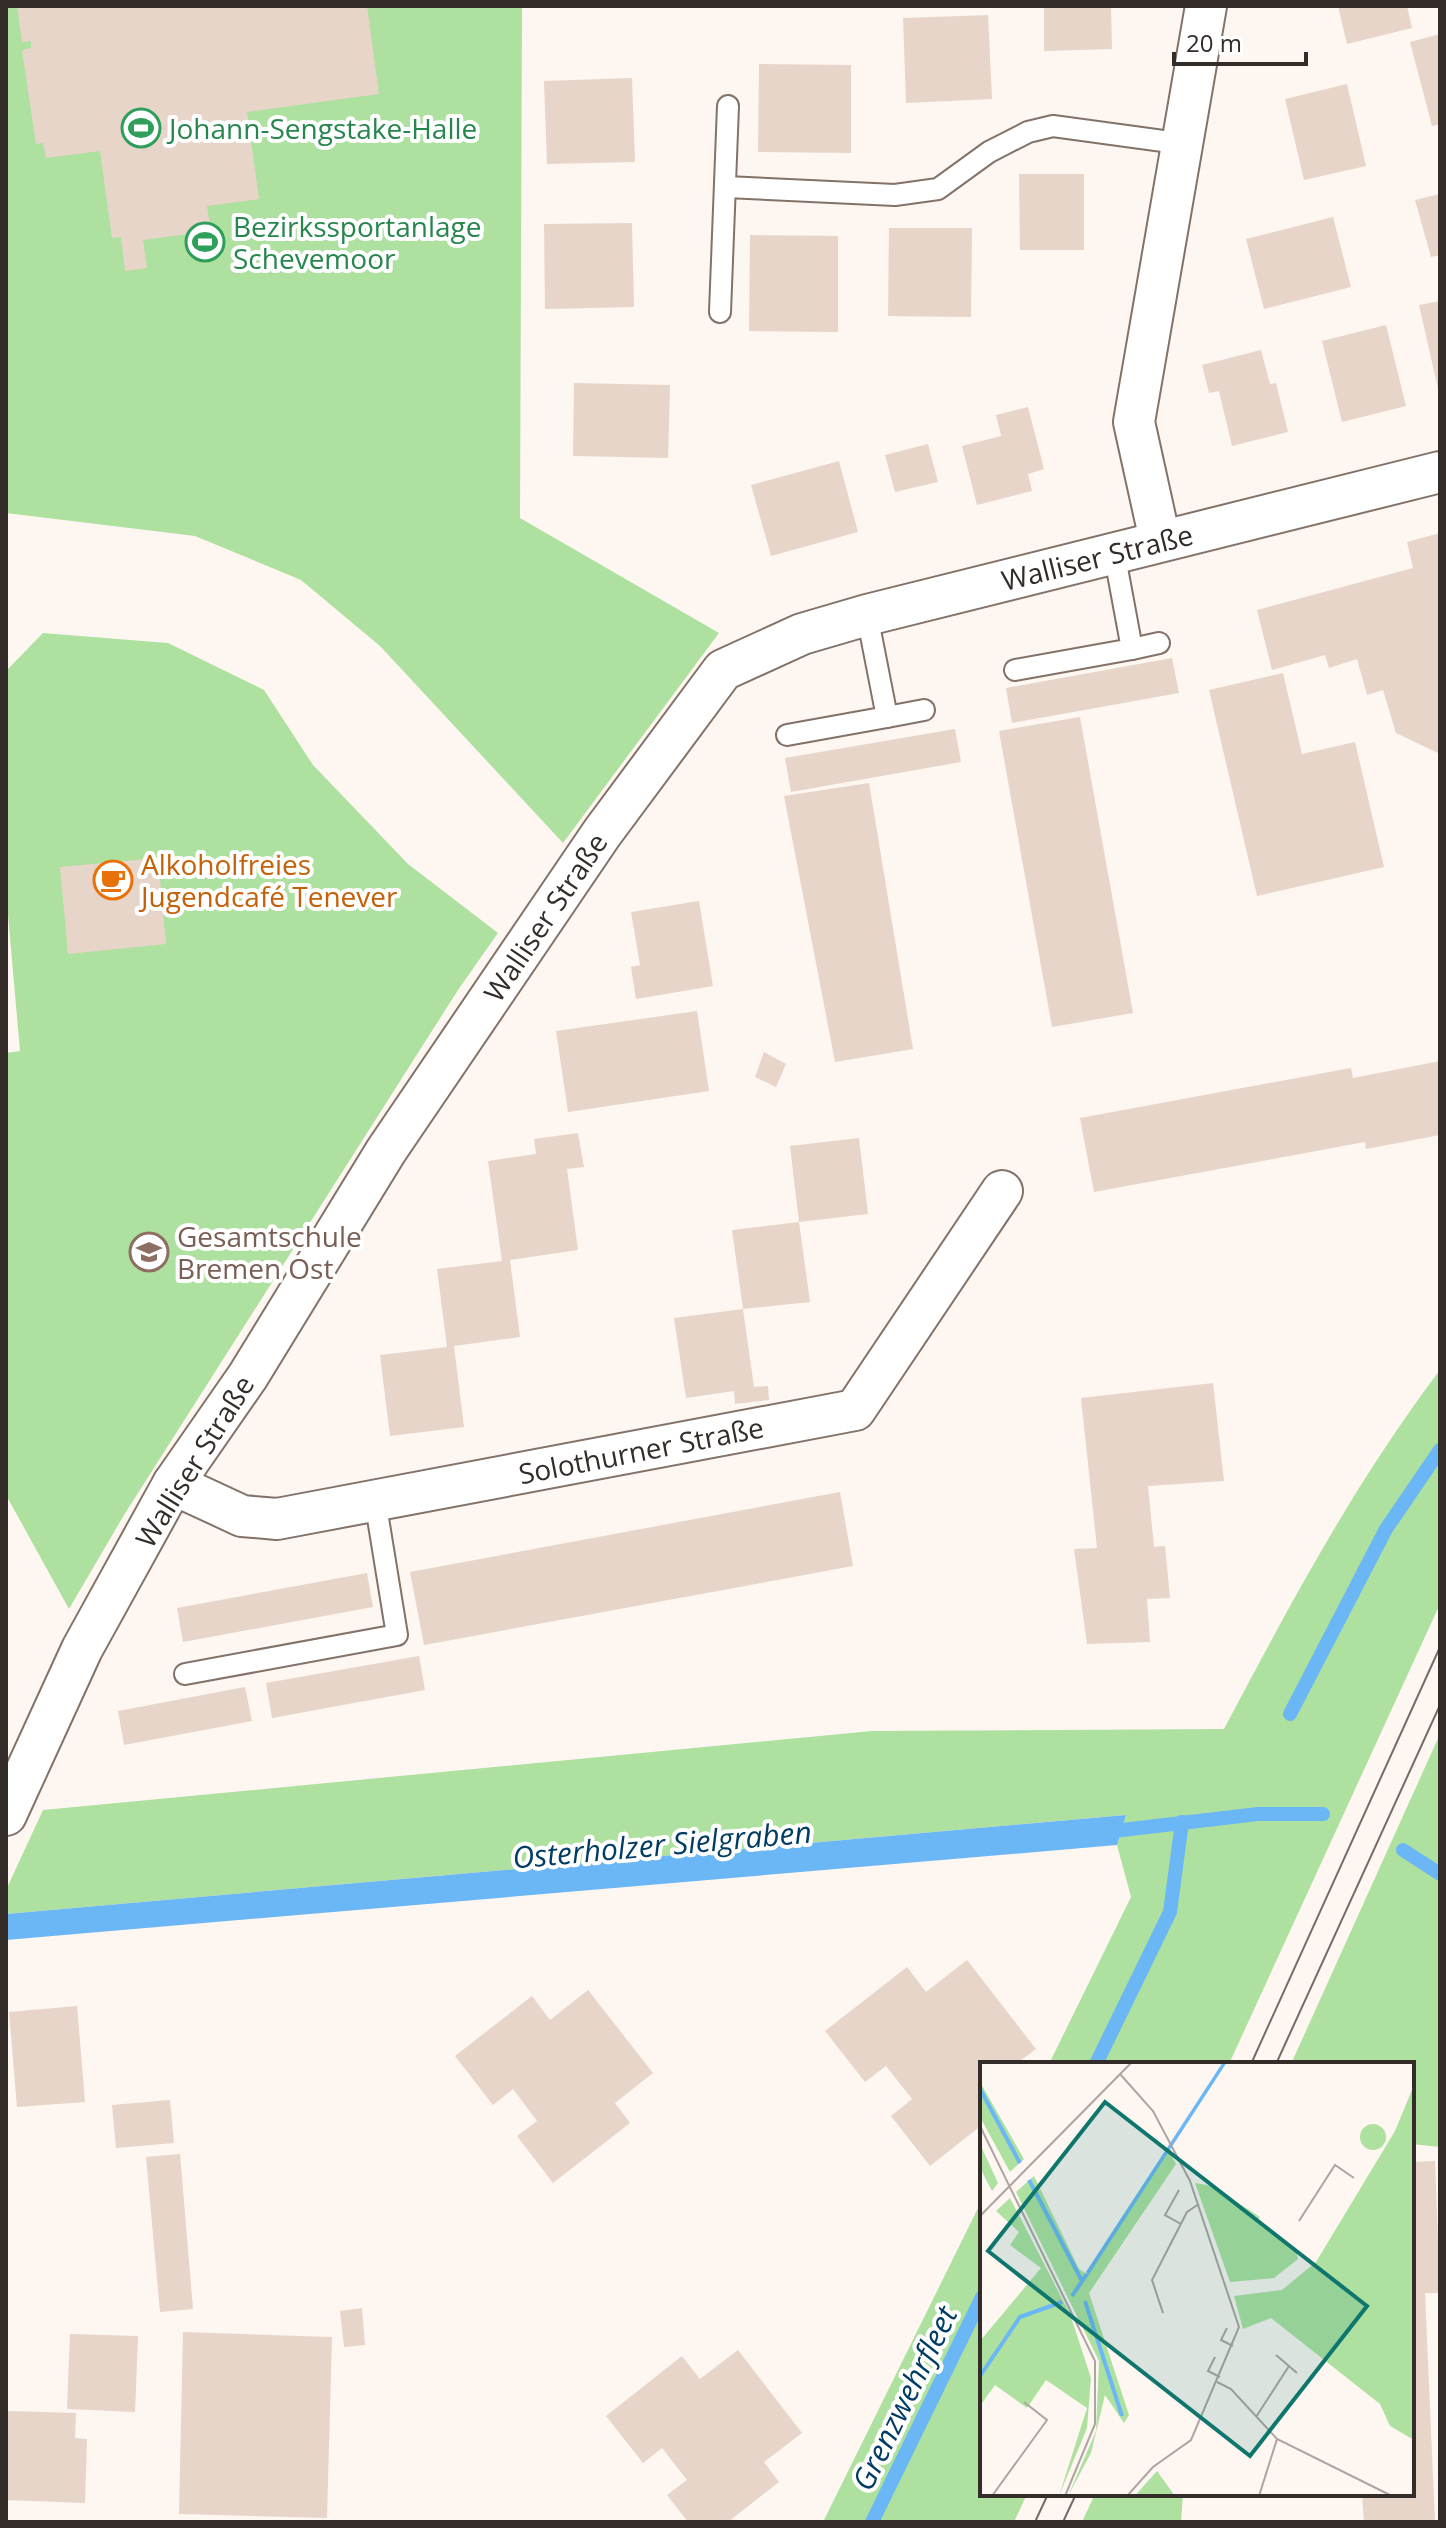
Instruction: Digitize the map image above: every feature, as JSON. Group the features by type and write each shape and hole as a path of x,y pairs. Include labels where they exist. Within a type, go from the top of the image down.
{"street":[{"path":"1160,540 1134,422 1185,144 1206,6"},
{"name":"Walliser Straße","path":"6,1815 82,1649 173,1484 248,1376 386,1151 540,922 723,670 802,634 867,615 1440,472"},
{"name":"Solothurner Straße","path":"173,1484 242,1516 277,1519 855,1410 1002,1191"}],"lane":[{"path":"720,312 728,106"},
{"path":"726,187 895,195 938,189 989,152 1028,132 1053,126 1185,144"},
{"path":"1114,552 1132,649"},
{"path":"867,615 887,717"},
{"path":"1015,670 1159,643"},
{"path":"787,735 924,710"},
{"path":"185,1674 397,1635 375,1500"}],"green space":[{"path":"6,6 522,6 520,518 719,633 563,843 380,646 301,580 195,536 6,513"},
{"name":"Gesamtschule Bremen Ost","path":"43,633 168,643 264,690 313,765 408,864 498,933 458,990 124,1515 69,1609 6,1495 6,1053 20,1051 6,892 6,671"},
{"path":"1440,1370 1440,1604 1230,2062 1050,2062 1131,1897 1117,1845 1126,1815 6,1914 6,1890 43,1810 872,1731 1224,1729 1351,1500"},
{"path":"1440,1734 1440,2147 1414,2144 1414,2062 1292,2062"},
{"path":"980,2204 980,2496 1026,2496 1014,2522 823,2522"},
{"path":"1094,2496 1183,2496 1181,2522 1082,2522"}],"water":[{"path":"1126,1815 1117,1845 6,1940 6,1914"}],"building":[{"name":"Johann-Sengstake-Halle","path":"17,6 367,6 379,94 247,112 259,199 207,206 211,231 143,240 147,268 125,271 121,237 112,238 100,151 46,158 43,143 36,144 22,50 31,48 31,41 22,42"},
{"path":"1044,6 1111,6 1112,49 1044,51"},
{"path":"1338,6 1407,6 1412,28 1347,44"},
{"path":"988,15 992,99 906,103 903,18"},
{"path":"1440,34 1440,124 1432,126 1410,42"},
{"path":"759,64 851,65 851,153 758,152"},
{"path":"632,78 635,162 547,164 544,81"},
{"path":"1347,84 1366,166 1304,180 1285,99"},
{"path":"1019,174 1084,174 1084,250 1020,250"},
{"path":"1440,194 1440,255 1431,257 1415,200"},
{"path":"1333,217 1351,287 1264,309 1246,239"},
{"path":"632,223 634,307 545,309 544,224"},
{"path":"889,228 972,228 971,317 888,316"},
{"path":"750,235 838,236 838,332 749,331"},
{"path":"1440,301 1440,393 1439,393 1419,305"},
{"path":"1386,325 1406,406 1342,422 1322,341"},
{"path":"1261,350 1270,384 1276,383 1288,432 1232,446 1219,391 1209,393 1202,365"},
{"path":"574,383 670,385 668,458 573,456"},
{"path":"1028,407 1044,469 1028,474 1032,491 977,505 962,446 1001,436 996,415"},
{"path":"928,444 938,482 895,492 885,455"},
{"path":"839,461 858,532 771,556 751,485"},
{"path":"1440,533 1440,754 1396,733 1383,690 1367,695 1357,659 1329,668 1325,655 1272,670 1257,610 1413,568 1407,542"},
{"path":"1172,658 1179,693 1012,723 1006,688"},
{"path":"1283,673 1302,754 1355,742 1384,867 1257,896 1209,690"},
{"path":"1080,717 1133,1013 1052,1027 999,731"},
{"path":"955,729 961,762 791,792 785,758"},
{"path":"869,783 913,1049 835,1062 784,796"},
{"path":"158,858 166,944 68,954 60,867"},
{"path":"699,901 713,986 636,999 631,967 640,965 631,912"},
{"path":"697,1011 709,1091 568,1112 556,1031"},
{"path":"764,1052 786,1064 776,1087 755,1077"},
{"path":"1440,1061 1440,1135 1366,1149 1365,1142 1094,1192 1080,1118 1351,1068 1353,1078"},
{"path":"578,1133 584,1167 567,1169 578,1250 510,1260 520,1337 454,1346 464,1427 390,1436 380,1355 447,1347 437,1269 502,1261 488,1161 536,1154 534,1139"},
{"path":"859,1138 868,1214 799,1222 790,1146"},
{"path":"799,1222 810,1302 743,1309 732,1230"},
{"path":"743,1309 754,1387 768,1386 769,1400 735,1404 734,1391 686,1398 674,1318"},
{"path":"1213,1383 1224,1481 1148,1486 1154,1547 1165,1546 1170,1598 1147,1599 1150,1642 1087,1644 1074,1549 1097,1548 1081,1398"},
{"path":"840,1492 853,1566 424,1645 410,1572"},
{"path":"367,1573 373,1607 183,1642 177,1608"},
{"path":"419,1656 425,1690 272,1718 266,1683"},
{"path":"245,1687 252,1721 124,1745 118,1711"},
{"path":"967,1960 1036,2049 1019,2062 980,2062 980,2127 930,2166 891,2116 912,2099 886,2066 865,2082 825,2031 907,1967 926,1992"},
{"path":"588,1990 653,2073 615,2103 630,2123 553,2183 517,2136 537,2121 513,2089 493,2105 455,2056 532,1996 550,2020"},
{"path":"77,2006 85,2102 17,2107 9,2012"},
{"path":"170,2100 174,2143 116,2148 112,2105"},
{"path":"180,2154 193,2309 160,2312 146,2157"},
{"path":"1435,2161 1440,2293 1425,2293 1435,2522 1364,2522 1362,2496 1414,2496 1414,2162"},
{"path":"362,2308 365,2345 344,2347 340,2311"},
{"path":"183,2332 332,2337 327,2518 179,2514"},
{"path":"70,2334 138,2336 135,2412 67,2409"},
{"path":"738,2350 802,2433 764,2462 779,2482 728,2522 688,2522 667,2495 687,2480 662,2448 643,2463 606,2416 682,2356 700,2379"},
{"path":"6,2411 76,2413 75,2438 87,2439 85,2503 6,2500"}],"waterway":[{"path":"1290,1714 1386,1529 1440,1450"},
{"name":"Osterholzer Sielgraben","path":"1105,1832 1258,1814 1323,1814"},
{"name":"Grenzwehrfleet","path":"1097,2062 1170,1912 1182,1822"},
{"name":"Osterholzer Sielgraben","path":"1403,1850 1440,1874"},
{"name":"Grenzwehrfleet","path":"872,2522 980,2301"}],"tram line":[{"path":"1252,2062 1440,1647"},
{"path":"1277,2062 1440,1705"},
{"path":"1035,2522 1047,2496"},
{"path":"1063,2522 1075,2496"}],"place":[{"name":"Johann-Sengstake-Halle","path":"141,128"},
{"name":"Bezirkssportanlage Schevemoor","path":"205,242"},
{"name":"Alkoholfreies Jugendcafé Tenever","path":"113,880"},
{"name":"Gesamtschule Bremen Ost","path":"149,1252"}]}
